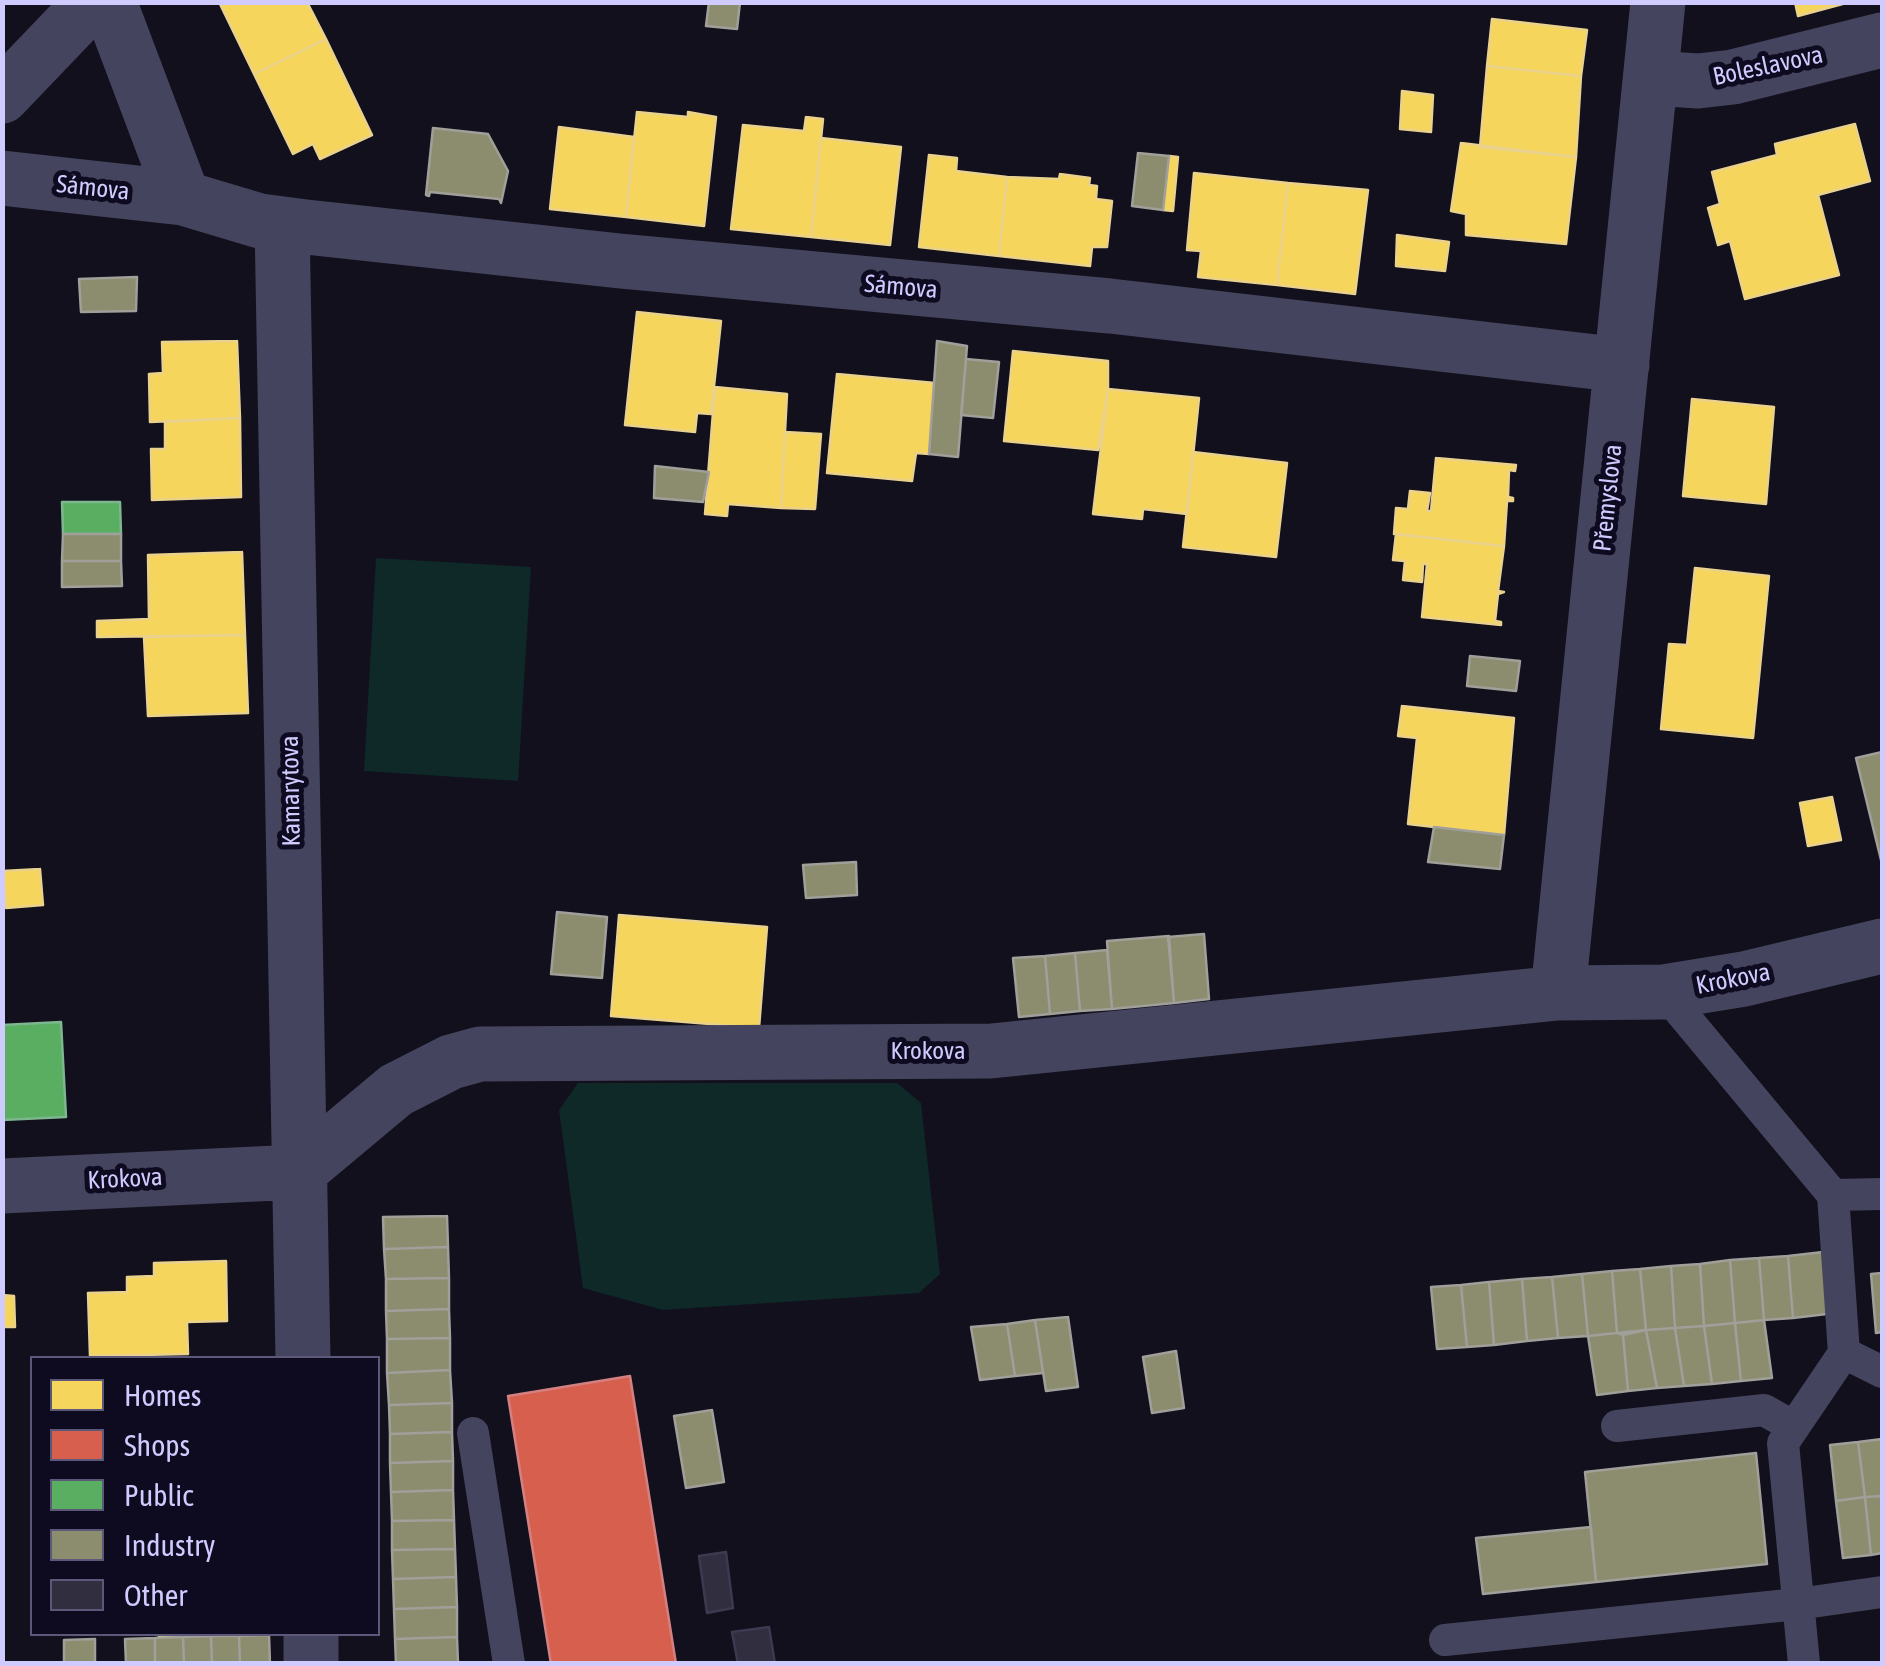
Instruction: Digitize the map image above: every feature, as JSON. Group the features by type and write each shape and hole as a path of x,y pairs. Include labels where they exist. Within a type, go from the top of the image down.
{"street":[{"path":"2,96 92,2"},
{"path":"108,2 183,198"},
{"name":"Přemyslova","path":"1558,993 1658,2"},
{"name":"Boleslavova","path":"1652,78 1698,81 1733,77 1882,40"},
{"name":"Sámova","path":"2,178 183,198 282,224 620,261 1110,306 1622,365"},
{"name":"Kamarytova","path":"282,224 303,1356"},
{"name":"Krokova","path":"2,1186 298,1172 396,1090 451,1062 480,1054 990,1051 1558,993 1664,992 1744,980 1882,946"},
{"path":"311,1636 312,1664"}],"lane":[{"path":"1664,992 1833,1195 1844,1353 1784,1443 1804,1664"},
{"path":"1833,1195 1882,1194"},
{"path":"1844,1353 1882,1372"},
{"path":"1618,1426 1764,1410 1794,1428"},
{"path":"473,1433 509,1664"},
{"path":"1444,1640 1882,1592"}],"green space":[{"path":"376,558 531,567 518,781 364,771"},
{"path":"578,1083 897,1083 921,1103 940,1274 919,1293 663,1310 583,1288 559,1110"}],"building: Homes":[{"path":"219,2 307,2 326,39 254,74"},
{"path":"1795,2 1850,2 1798,16"},
{"path":"1492,19 1587,30 1581,76 1487,66"},
{"path":"326,39 372,135 320,159 313,144 293,154 254,74"},
{"path":"1487,66 1581,76 1576,157 1480,147"},
{"path":"1402,91 1433,95 1431,132 1400,129"},
{"path":"637,112 688,117 688,112 716,117 704,226 626,217"},
{"path":"806,117 823,119 811,237 731,229 743,125 804,131"},
{"path":"1855,124 1870,181 1818,195 1839,275 1745,299 1730,241 1718,245 1708,208 1720,204 1712,172 1777,155 1775,144"},
{"path":"559,127 634,137 626,217 550,209"},
{"path":"821,138 901,147 890,245 811,237"},
{"path":"1461,143 1576,157 1566,244 1466,235 1466,214 1451,211"},
{"path":"929,155 957,158 956,171 1007,177 999,256 919,247"},
{"path":"1169,156 1178,157 1173,211 1163,210"},
{"path":"1194,173 1288,183 1277,285 1198,277 1201,251 1187,250"},
{"path":"1060,174 1090,178 1089,185 1097,186 1096,199 1112,201 1107,247 1092,247 1090,266 999,256 1007,177 1059,179"},
{"path":"1288,183 1368,190 1355,294 1277,285"},
{"path":"1397,235 1449,242 1445,271 1396,266"},
{"path":"637,312 721,321 711,414 697,413 695,432 625,425"},
{"path":"237,341 240,418 150,422 149,374 163,373 162,342"},
{"path":"1013,351 1108,361 1108,389 1098,450 1004,441"},
{"path":"837,374 935,383 929,454 916,453 912,481 827,473"},
{"path":"715,387 787,394 781,508 728,504 727,516 705,514"},
{"path":"1108,389 1199,398 1187,514 1143,509 1142,519 1093,514"},
{"path":"1692,399 1774,407 1766,504 1683,496"},
{"path":"240,418 241,497 152,500 151,449 165,449 165,422"},
{"path":"785,432 821,434 815,509 781,508"},
{"path":"1193,452 1287,463 1276,557 1183,547"},
{"path":"1436,458 1516,465 1515,471 1509,470 1508,497 1513,501 1507,501 1504,546 1394,534 1396,508 1408,509 1410,491 1430,493 1427,511 1431,511"},
{"path":"1396,534 1504,546 1498,591 1504,592 1498,594 1495,621 1501,625 1422,617 1427,564 1423,564 1422,582 1403,580 1405,561 1393,560"},
{"path":"242,552 245,635 97,637 97,621 149,619 148,555"},
{"path":"1695,568 1769,576 1753,738 1661,729 1669,644 1687,645"},
{"path":"245,635 248,713 148,716 144,637"},
{"path":"1402,706 1514,718 1504,835 1408,824 1417,738 1398,736"},
{"path":"1832,797 1841,840 1808,846 1800,803"},
{"path":"40,869 43,905 6,908 3,871"},
{"path":"619,915 767,927 759,1028 611,1016"},
{"path":"226,1261 227,1321 187,1322 188,1354 90,1356 88,1293 127,1292 127,1277 154,1276 154,1263"},
{"path":"2,1295 14,1296 15,1327 2,1327"},
{"path":"159,1636 232,1636 159,1638"}],"building: Shops":[{"path":"630,1376 676,1664 551,1664 508,1396"}],"building: Public":[{"path":"62,502 120,502 121,534 63,534"},
{"path":"61,1022 66,1117 2,1120 2,1025"}],"building: Industry":[{"path":"709,2 740,2 737,29 706,26"},
{"path":"433,128 488,134 508,171 501,203 499,199 430,192 426,195"},
{"path":"1138,153 1169,156 1163,210 1132,206"},
{"path":"137,277 136,311 81,312 79,279"},
{"path":"937,341 967,346 958,457 929,454"},
{"path":"966,359 999,362 993,418 961,415"},
{"path":"655,466 709,472 703,502 654,498"},
{"path":"63,534 121,534 121,561 62,561"},
{"path":"62,561 121,561 122,586 62,587"},
{"path":"1470,656 1520,661 1516,691 1467,686"},
{"path":"1882,752 1882,864 1856,758"},
{"path":"1434,827 1504,835 1500,869 1428,862"},
{"path":"856,862 857,895 806,898 803,865"},
{"path":"557,912 607,917 602,978 551,974"},
{"path":"1204,934 1209,999 1174,1003 1168,937"},
{"path":"1169,936 1174,1003 1112,1009 1107,941"},
{"path":"1107,950 1112,1009 1080,1011 1075,953"},
{"path":"1075,953 1080,1011 1050,1014 1045,956"},
{"path":"1045,956 1050,1014 1019,1017 1013,958"},
{"path":"447,1216 448,1247 384,1249 383,1217"},
{"path":"448,1247 449,1278 386,1279 384,1249"},
{"path":"1823,1252 1827,1314 1793,1318 1788,1256"},
{"path":"1788,1256 1793,1318 1764,1320 1759,1258"},
{"path":"1759,1258 1764,1320 1735,1323 1730,1260"},
{"path":"1730,1260 1735,1323 1704,1326 1700,1264"},
{"path":"1700,1264 1704,1326 1675,1328 1671,1266"},
{"path":"1671,1266 1675,1328 1646,1330 1640,1269"},
{"path":"1640,1269 1646,1330 1617,1333 1612,1271"},
{"path":"1612,1271 1617,1333 1588,1336 1582,1274"},
{"path":"1882,1273 1882,1332 1876,1333 1871,1274"},
{"path":"1582,1274 1588,1336 1558,1338 1552,1277"},
{"path":"1552,1277 1558,1338 1527,1341 1522,1279"},
{"path":"449,1278 449,1309 386,1311 386,1279"},
{"path":"1522,1279 1527,1341 1494,1345 1489,1282"},
{"path":"1489,1282 1494,1345 1467,1347 1461,1285"},
{"path":"1461,1285 1467,1347 1437,1349 1431,1287"},
{"path":"449,1309 450,1338 387,1339 386,1311"},
{"path":"1068,1317 1078,1387 1046,1391 1035,1320"},
{"path":"1035,1320 1043,1373 1015,1376 1007,1324"},
{"path":"1764,1320 1772,1378 1741,1381 1735,1323"},
{"path":"1735,1323 1741,1381 1712,1384 1704,1326"},
{"path":"1007,1324 1015,1376 980,1380 971,1327"},
{"path":"1704,1326 1712,1384 1684,1386 1675,1328"},
{"path":"1675,1328 1684,1386 1657,1388 1646,1330"},
{"path":"1646,1330 1657,1388 1628,1391 1623,1335"},
{"path":"1623,1335 1628,1391 1597,1395 1588,1336"},
{"path":"450,1338 450,1370 387,1373 387,1339"},
{"path":"1176,1351 1184,1408 1152,1413 1143,1357"},
{"path":"450,1370 452,1403 389,1405 387,1373"},
{"path":"452,1403 452,1432 390,1434 389,1405"},
{"path":"712,1410 724,1482 686,1488 674,1416"},
{"path":"452,1432 453,1461 390,1463 390,1434"},
{"path":"1882,1439 1882,1496 1865,1497 1858,1442"},
{"path":"1858,1442 1865,1497 1836,1501 1830,1445"},
{"path":"1756,1453 1767,1564 1596,1582 1585,1472"},
{"path":"453,1461 453,1490 391,1492 390,1463"},
{"path":"453,1490 454,1520 392,1521 391,1492"},
{"path":"1882,1496 1882,1553 1871,1555 1865,1497"},
{"path":"1865,1497 1871,1555 1843,1558 1836,1501"},
{"path":"454,1520 455,1549 392,1550 392,1521"},
{"path":"1591,1527 1596,1582 1483,1594 1476,1538"},
{"path":"455,1549 456,1577 393,1579 392,1550"},
{"path":"456,1577 457,1607 394,1609 393,1579"},
{"path":"457,1607 457,1637 395,1639 394,1609"},
{"path":"211,1636 212,1664 184,1664 183,1637"},
{"path":"211,1636 239,1636 240,1664 212,1664"},
{"path":"239,1636 269,1636 270,1664 240,1664"},
{"path":"183,1637 184,1664 155,1664 155,1638"},
{"path":"457,1637 458,1664 396,1664 395,1639"},
{"path":"155,1638 155,1664 126,1664 125,1639"},
{"path":"95,1639 95,1664 64,1664 64,1640"}],"building: Other":[{"path":"726,1552 733,1608 707,1613 699,1556"},
{"path":"769,1627 775,1664 738,1664 732,1632"}]}
